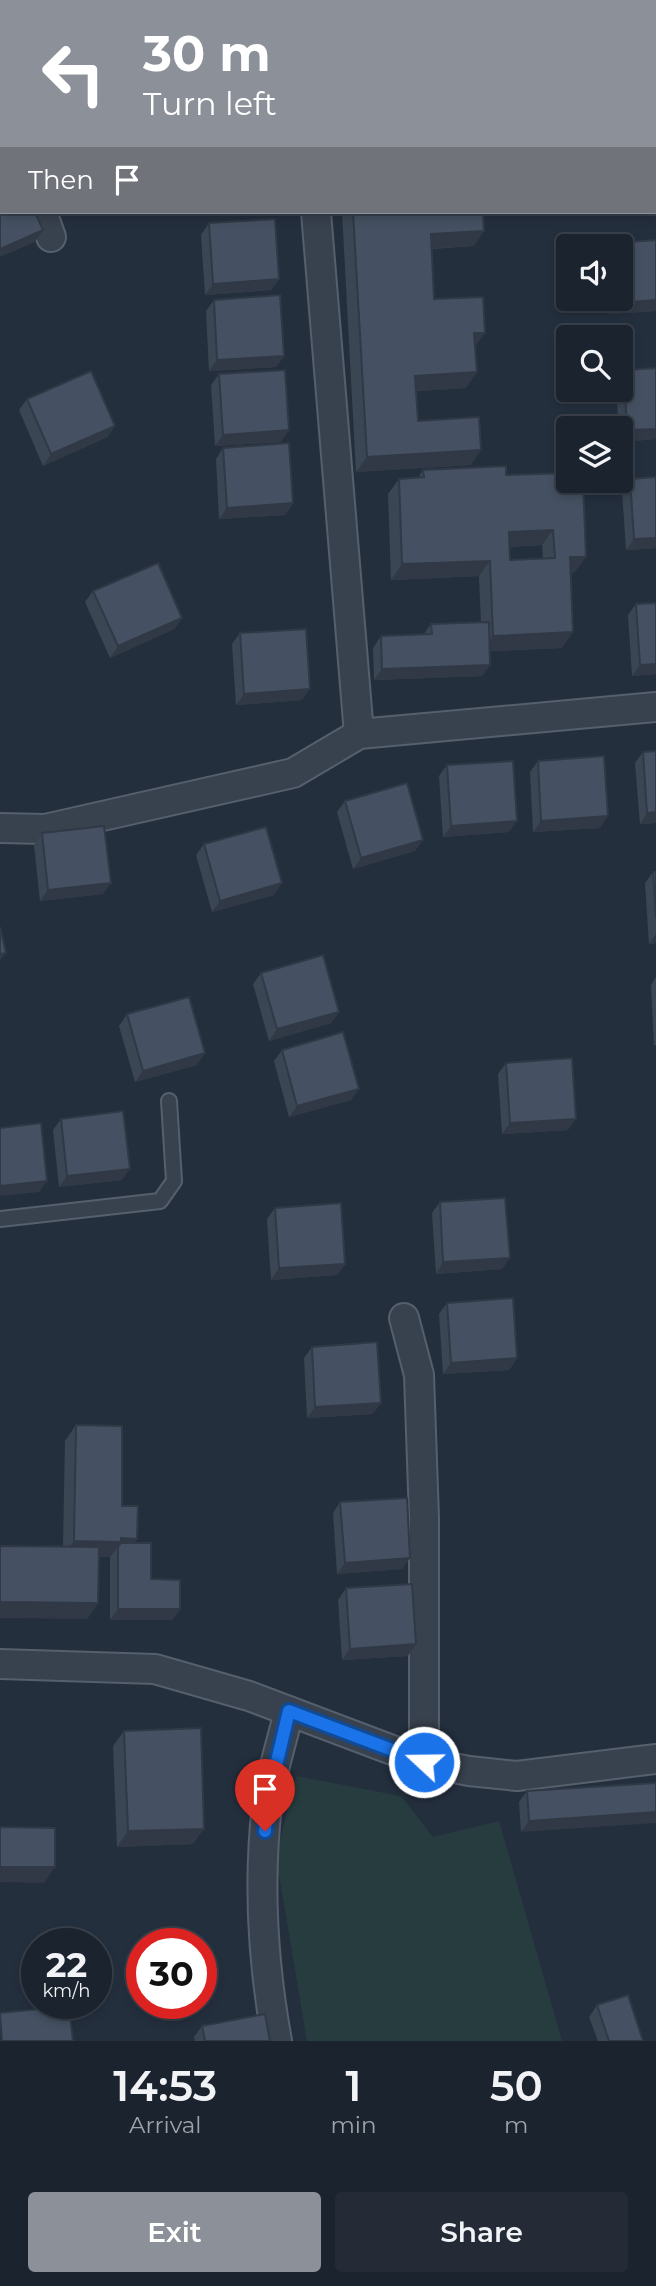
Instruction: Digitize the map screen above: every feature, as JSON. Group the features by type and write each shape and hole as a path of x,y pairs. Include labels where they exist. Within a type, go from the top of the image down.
{"street":[{"path":"316,214 359,734"},
{"path":"0,828 45,829 293,773 359,734 656,707"},
{"path":"404,1318 419,1375 424,1518 424,1762"},
{"path":"0,1664 155,1669 249,1696 424,1762 469,1771 517,1776 656,1759"},
{"path":"277,2041 270,2003 262,1886 267,1803 289,1711"}],"lane":[{"path":"0,1219 160,1201 174,1181 169,1101"}],"green space":[{"path":"296,1776 401,1796 433,1837 499,1821 562,2041 307,2041 276,1857"}],"building":[{"path":"0,214 36,214 43,230 0,249"},
{"path":"353,214 483,214 484,231 431,234 434,299 483,297 485,333 474,333 477,372 415,376 418,421 479,417 481,450 367,457"},
{"path":"275,219 279,279 213,284 209,223"},
{"path":"656,240 656,300 633,302 633,242"},
{"path":"280,295 284,356 217,360 214,300"},
{"path":"656,368 656,429 633,430 633,416 626,416 626,402 633,402 633,369"},
{"path":"285,370 289,430 223,435 219,374"},
{"path":"91,371 115,426 51,454 27,399"},
{"path":"289,443 293,503 227,508 223,448"},
{"path":"506,466 506,475 556,473 556,493 583,493 586,557 570,557 573,632 493,636 490,561 402,564 399,479 424,477 423,470","holes":["553,530 555,558 510,560 509,532"]},
{"path":"656,477 656,538 634,539 631,493 633,479"},
{"path":"158,563 182,618 118,646 93,591"},
{"path":"656,603 656,664 640,665 636,604"},
{"path":"489,622 490,665 382,669 381,636 432,634 431,624"},
{"path":"306,629 310,689 244,694 240,633"},
{"path":"656,751 656,812 647,813 643,752"},
{"path":"604,756 608,816 541,821 538,761"},
{"path":"513,761 517,821 451,826 447,765"},
{"path":"407,783 423,840 361,858 345,801"},
{"path":"104,826 111,883 48,890 42,833"},
{"path":"266,827 282,883 220,901 204,844"},
{"path":"653,872 656,872 656,918"},
{"path":"0,927 6,953 0,954"},
{"path":"323,955 339,1012 277,1029 261,973"},
{"path":"189,997 205,1053 143,1071 127,1014"},
{"path":"343,1032 359,1089 297,1106 282,1050"},
{"path":"572,1058 576,1119 510,1123 506,1063"},
{"path":"123,1111 130,1169 67,1176 61,1119"},
{"path":"41,1123 47,1181 0,1186 0,1128"},
{"path":"505,1198 510,1258 443,1262 440,1202"},
{"path":"341,1203 345,1264 279,1268 275,1208"},
{"path":"513,1298 517,1358 451,1363 447,1303"},
{"path":"377,1342 381,1403 315,1407 312,1347"},
{"path":"76,1425 122,1426 122,1506 138,1506 137,1539 121,1538 121,1542 74,1541"},
{"path":"407,1498 410,1558 345,1563 340,1502"},
{"path":"121,1543 151,1543 151,1579 180,1580 180,1609 118,1609 118,1547"},
{"path":"0,1546 99,1547 98,1603 0,1602"},
{"path":"412,1584 416,1644 350,1649 346,1588"},
{"path":"201,1728 204,1829 128,1831 124,1731"},
{"path":"656,1783 656,1812 529,1821 527,1791"},
{"path":"0,1827 55,1828 55,1867 0,1867"},
{"path":"628,1995 643,2041 609,2041 597,2005"},
{"path":"21,2011 21,2019 70,2019 73,2041 2,2041 0,2013"},
{"path":"265,2014 270,2041 205,2041 202,2026"}],"route":[{"path":"265,1831 267,1803 289,1711 424,1762"}]}
